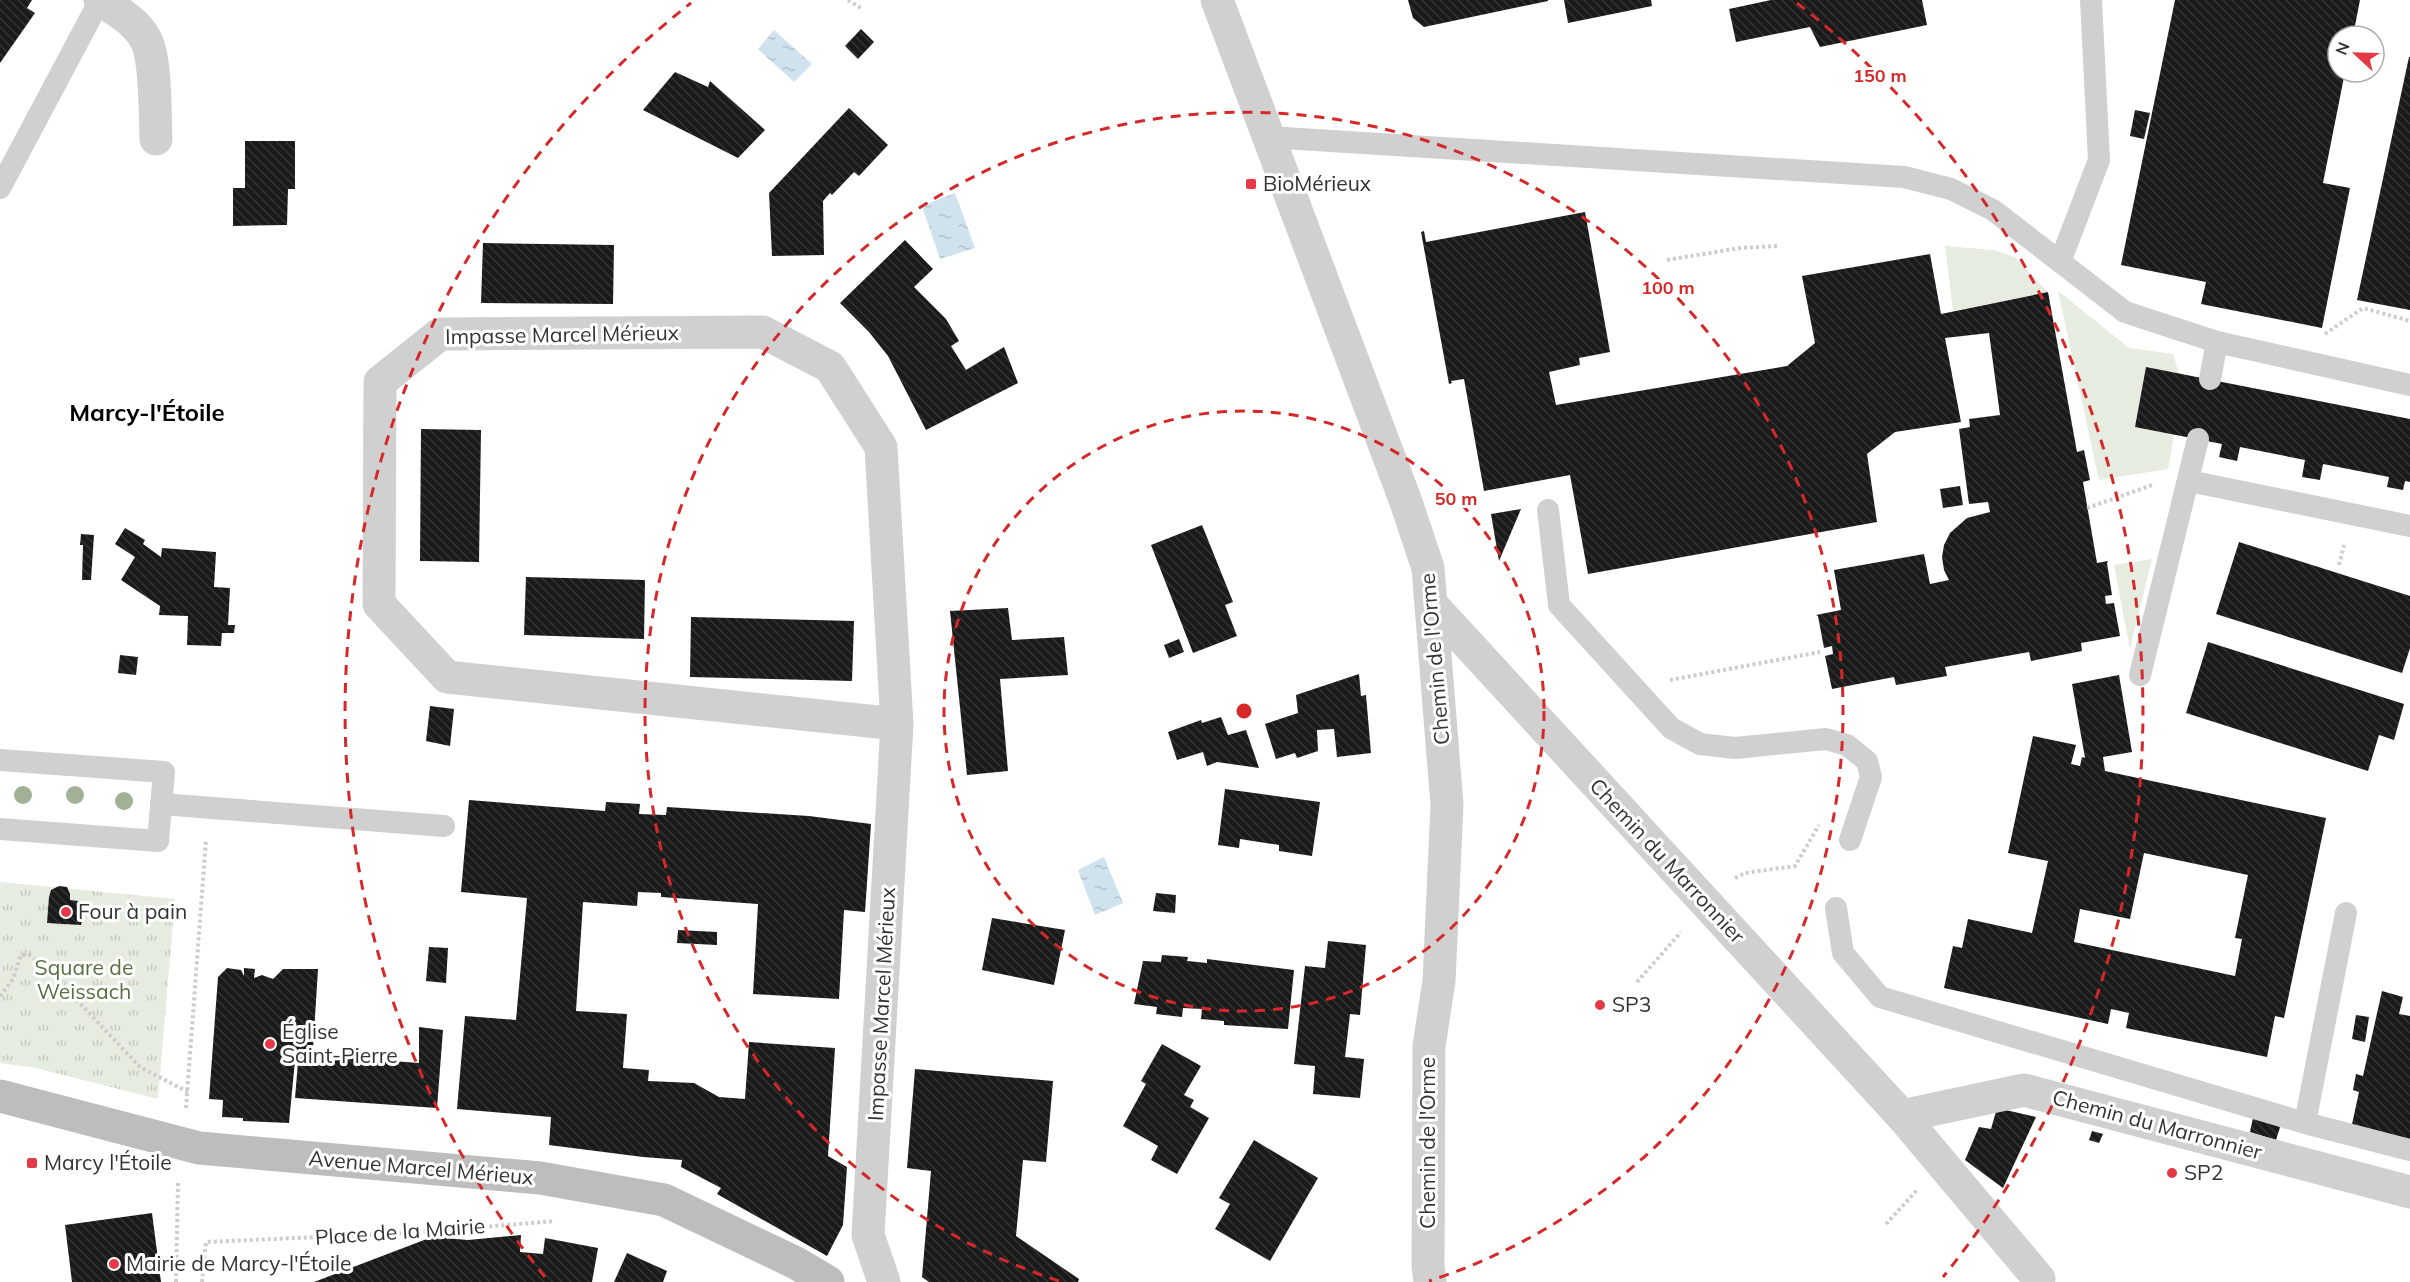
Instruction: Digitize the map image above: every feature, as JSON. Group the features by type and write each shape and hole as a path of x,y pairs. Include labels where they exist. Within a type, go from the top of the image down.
{"main road":[{"name":"Avenue Marcel Mérieux","path":"0,1096 181,1157 211,1149 540,1178 664,1200 796,1263 828,1282"}],"street":[{"path":"100,0 130,20 147,41 153,75 156,139"},
{"name":"Chemin de l'Orme","path":"1217,0 1406,502 1428,568 1447,805 1439,981 1429,1046 1428,1266 1430,1282"},
{"name":"Impasse Marcel Mérieux","path":"884,1282 868,1235 897,724 881,447 830,367 763,332 440,334 380,382 379,603 447,676 897,724"},
{"name":"Chemin du Marronnier","path":"1432,605 1902,1116 2039,1279 2038,1282"},
{"name":"Chemin du Marronnier","path":"1902,1116 2024,1090 2410,1192"}],"lane":[{"path":"0,188 100,0"},
{"path":"2060,262 2099,160 2091,0"},
{"path":"1268,137 1904,177 1951,189 1993,210 2125,312 2217,342 2410,385"},
{"path":"2210,379 2217,342"},
{"path":"2140,675 2198,439"},
{"path":"2189,476 2410,526"},
{"path":"1548,510 1559,605 1671,728 1700,744 1735,748 1826,739 1847,745 1867,761 1871,777 1850,840"},
{"path":"0,760 164,772 159,841 0,829"},
{"path":"161,804 444,826"},
{"path":"1836,908 1843,953 1880,997 2305,1123 2410,1150"},
{"path":"2305,1123 2346,913"}],"path":[{"path":"848,0 861,8"},
{"path":"1667,260 1740,248 1777,246"},
{"path":"2323,334 2363,308 2410,321"},
{"path":"2087,508 2189,476"},
{"path":"1634,687 1820,652"},
{"path":"176,1282 181,1157 209,807"},
{"path":"1637,982 1730,881 1745,873 1795,866 1824,816"},
{"path":"0,996 14,979 21,955 30,955 59,981 140,1067 188,1092"},
{"path":"1886,1224 1941,1162"},
{"name":"Place de la Mairie","path":"202,1282 206,1242 410,1233 563,1220"}],"green space":[{"path":"1945,246 1993,250 2015,257 2048,292 1953,311"},
{"path":"2058,291 2129,348 2173,354 2183,387 2168,469 2099,480"},
{"path":"2152,559 2130,649 2114,565"},
{"name":"Square de Weissach","path":"0,882 175,899 158,1099 36,1068 0,1063"}],"water":[{"path":"774,30 812,64 794,82 758,49"},
{"path":"955,193 975,248 940,259 922,206"},
{"path":"1104,857 1123,903 1095,915 1078,870"}],"building":[{"path":"0,0 32,0 27,8 35,13 0,63"},
{"path":"1408,0 1548,1 1424,27 1413,18"},
{"path":"1564,0 1651,0 1652,6 1568,23"},
{"path":"1771,0 1922,0 1927,25 1820,47 1810,27 1736,42 1729,9"},
{"path":"2175,0 2360,0 2355,24 2326,24 2326,84 2343,84 2323,183 2350,188 2322,328 2201,304 2206,282 2121,265"},
{"path":"861,29 874,42 858,59 845,46"},
{"path":"2410,57 2410,310 2357,300"},
{"path":"675,72 708,87 710,81 765,130 738,158 643,110"},
{"path":"849,108 888,145 859,176 854,172 823,201 824,255 772,256 769,193"},
{"path":"2135,110 2150,113 2144,139 2130,136"},
{"path":"245,141 295,141 295,189 288,189 287,225 233,226 233,188 245,188"},
{"path":"1585,212 1610,352 1579,358 1580,365 1549,372 1556,405 1787,366 1815,343 1802,276 1930,254 1941,314 2048,292 2077,452 2084,450 2090,480 2083,482 2097,563 2108,561 2112,595 2105,596 2106,604 2114,603 2120,636 2081,643 2082,651 2031,661 2029,652 1945,667 1947,676 1896,685 1894,677 1832,689 1825,656 1833,654 1832,646 1824,648 1816,615 1841,610 1834,570 1924,554 1930,584 1949,580 1944,570 1942,557 1944,545 1950,533 1967,518 1990,512 1988,502 1969,504 1959,429 1970,427 1969,419 2000,415 1989,333 1945,338 1961,422 1895,432 1867,454 1877,522 1588,574 1570,475 1484,491 1464,379 1451,381 1452,383 1449,384 1421,232 1424,231 1426,242"},
{"path":"905,240 933,269 914,287 946,319 959,341 951,346 966,370 1004,347 1018,383 926,430 888,356 869,332 840,303"},
{"path":"483,243 614,245 613,304 481,303"},
{"path":"2146,367 2410,419 2410,482 2405,481 2403,490 2387,487 2389,477 2323,464 2320,480 2302,477 2305,460 2240,447 2237,461 2219,457 2222,444 2135,427"},
{"path":"421,429 481,430 479,562 420,561"},
{"path":"1960,486 1963,505 1943,508 1940,489"},
{"path":"1521,509 1499,561 1491,514"},
{"path":"1202,525 1233,602 1225,605 1237,636 1193,653 1151,545"},
{"path":"125,528 145,540 143,544 161,557 162,548 216,552 214,587 230,588 228,625 235,625 234,633 222,633 221,646 187,645 188,616 159,615 160,606 121,580 135,557 115,544"},
{"path":"81,534 94,535 91,580 82,580"},
{"path":"2239,542 2410,596 2410,648 2402,673 2216,614"},
{"path":"526,577 645,580 644,639 524,635"},
{"path":"1008,608 1012,640 1064,637 1068,675 1000,679 1008,771 967,775 950,611"},
{"path":"691,617 854,621 852,681 690,677"},
{"path":"1179,639 1184,652 1169,658 1164,645"},
{"path":"2208,642 2404,704 2394,740 2379,735 2368,771 2186,713"},
{"path":"120,655 138,657 136,675 118,673"},
{"path":"1359,674 1361,696 1366,695 1371,753 1337,757 1334,729 1317,730 1318,751 1297,758 1295,753 1276,759 1265,724 1298,713 1296,695"},
{"path":"2119,675 2132,752 2103,757 2105,771 2326,818 2284,1018 2275,1016 2267,1057 2126,1028 2129,1013 2111,1009 2108,1024 1944,988 1953,946 1962,948 1968,919 2032,933 2048,861 2008,853 2033,736 2076,745 2071,764 2080,766 2082,757 2085,758 2072,684","holes":["2144,853 2248,875 2235,938 2242,939 2235,976 2074,942 2080,909 2130,919"]},
{"path":"430,706 454,709 450,746 426,741"},
{"path":"1221,717 1228,735 1246,730 1259,768 1217,762 1207,766 1203,752 1177,760 1168,732 1201,720 1202,723"},
{"path":"1225,789 1320,802 1312,856 1279,851 1279,845 1240,839 1239,848 1218,845"},
{"path":"469,800 605,811 606,802 640,804 639,814 666,815 667,807 809,816 871,824 865,912 844,910 839,999 753,994 758,904 661,897 661,893 638,892 637,906 583,902 576,1011 627,1014 623,1068 649,1070 648,1081 694,1083 719,1097 745,1099 749,1042 835,1048 828,1156 847,1167 843,1225 827,1256 717,1194 721,1188 681,1167 682,1160 549,1145 551,1117 457,1109 465,1016 516,1020 527,898 461,892"},
{"name":"Four à pain","path":"59,886 67,887 70,900 86,902 81,925 47,923 51,890"},
{"path":"1156,893 1176,895 1175,913 1153,911"},
{"path":"992,918 1065,930 1054,985 982,970"},
{"path":"678,930 717,932 717,945 677,943"},
{"path":"1328,941 1366,945 1360,1015 1350,1014 1345,1057 1364,1059 1360,1098 1313,1094 1315,1066 1294,1064 1305,966 1325,968"},
{"path":"429,947 448,948 446,983 426,981"},
{"path":"1162,955 1188,957 1187,961 1207,963 1207,959 1294,970 1288,1029 1224,1025 1224,1021 1201,1019 1202,1009 1183,1008 1182,1017 1156,1014 1157,1007 1134,1004 1143,961 1161,962"},
{"name":"Église Saint-Pierre","path":"227,968 241,970 244,976 244,968 255,969 254,978 262,975 273,979 283,969 318,969 313,1049 310,1055 419,1063 419,1027 443,1030 437,1108 295,1098 299,1050 296,1050 289,1123 243,1121 243,1118 222,1117 223,1100 209,1099 218,977"},
{"path":"2382,991 2403,997 2399,1014 2410,1016 2410,1142 2351,1129 2359,1092 2353,1090 2356,1074 2363,1076"},
{"path":"2356,1015 2369,1017 2365,1042 2352,1039"},
{"path":"1162,1044 1201,1066 1184,1095 1194,1100 1190,1107 1209,1118 1177,1174 1151,1160 1158,1146 1123,1126 1146,1084 1141,1081"},
{"path":"915,1069 1053,1081 1046,1162 1023,1160 1016,1236 1079,1279 1078,1282 929,1282 922,1277 931,1171 907,1168"},
{"path":"1997,1108 2036,1117 2003,1188 1965,1160 1979,1127 1991,1129"},
{"path":"2254,1113 2282,1121 2276,1140 2250,1132"},
{"path":"2092,1131 2103,1134 2099,1143 2089,1140"},
{"path":"1254,1140 1318,1178 1270,1261 1215,1229 1230,1204 1219,1198"},
{"name":"Mairie de Marcy-l'Étoile","path":"152,1213 161,1282 72,1282 65,1225"},
{"path":"521,1235 520,1252 543,1254 545,1238 598,1248 592,1282 314,1282 432,1237 468,1240"},
{"path":"627,1253 667,1271 663,1282 614,1282"}],"place":[{"name":"BioMérieux","path":"1251,184"},
{"name":"Four à pain","path":"66,912"},
{"name":"SP3","path":"1600,1005"},
{"name":"Église Saint-Pierre","path":"270,1044"},
{"name":"Marcy l'Étoile","path":"32,1163"},
{"name":"SP2","path":"2172,1173"},
{"name":"Mairie de Marcy-l'Étoile","path":"114,1264"}],"district":[{"name":"Marcy-l'Étoile","path":"147,413"}]}
